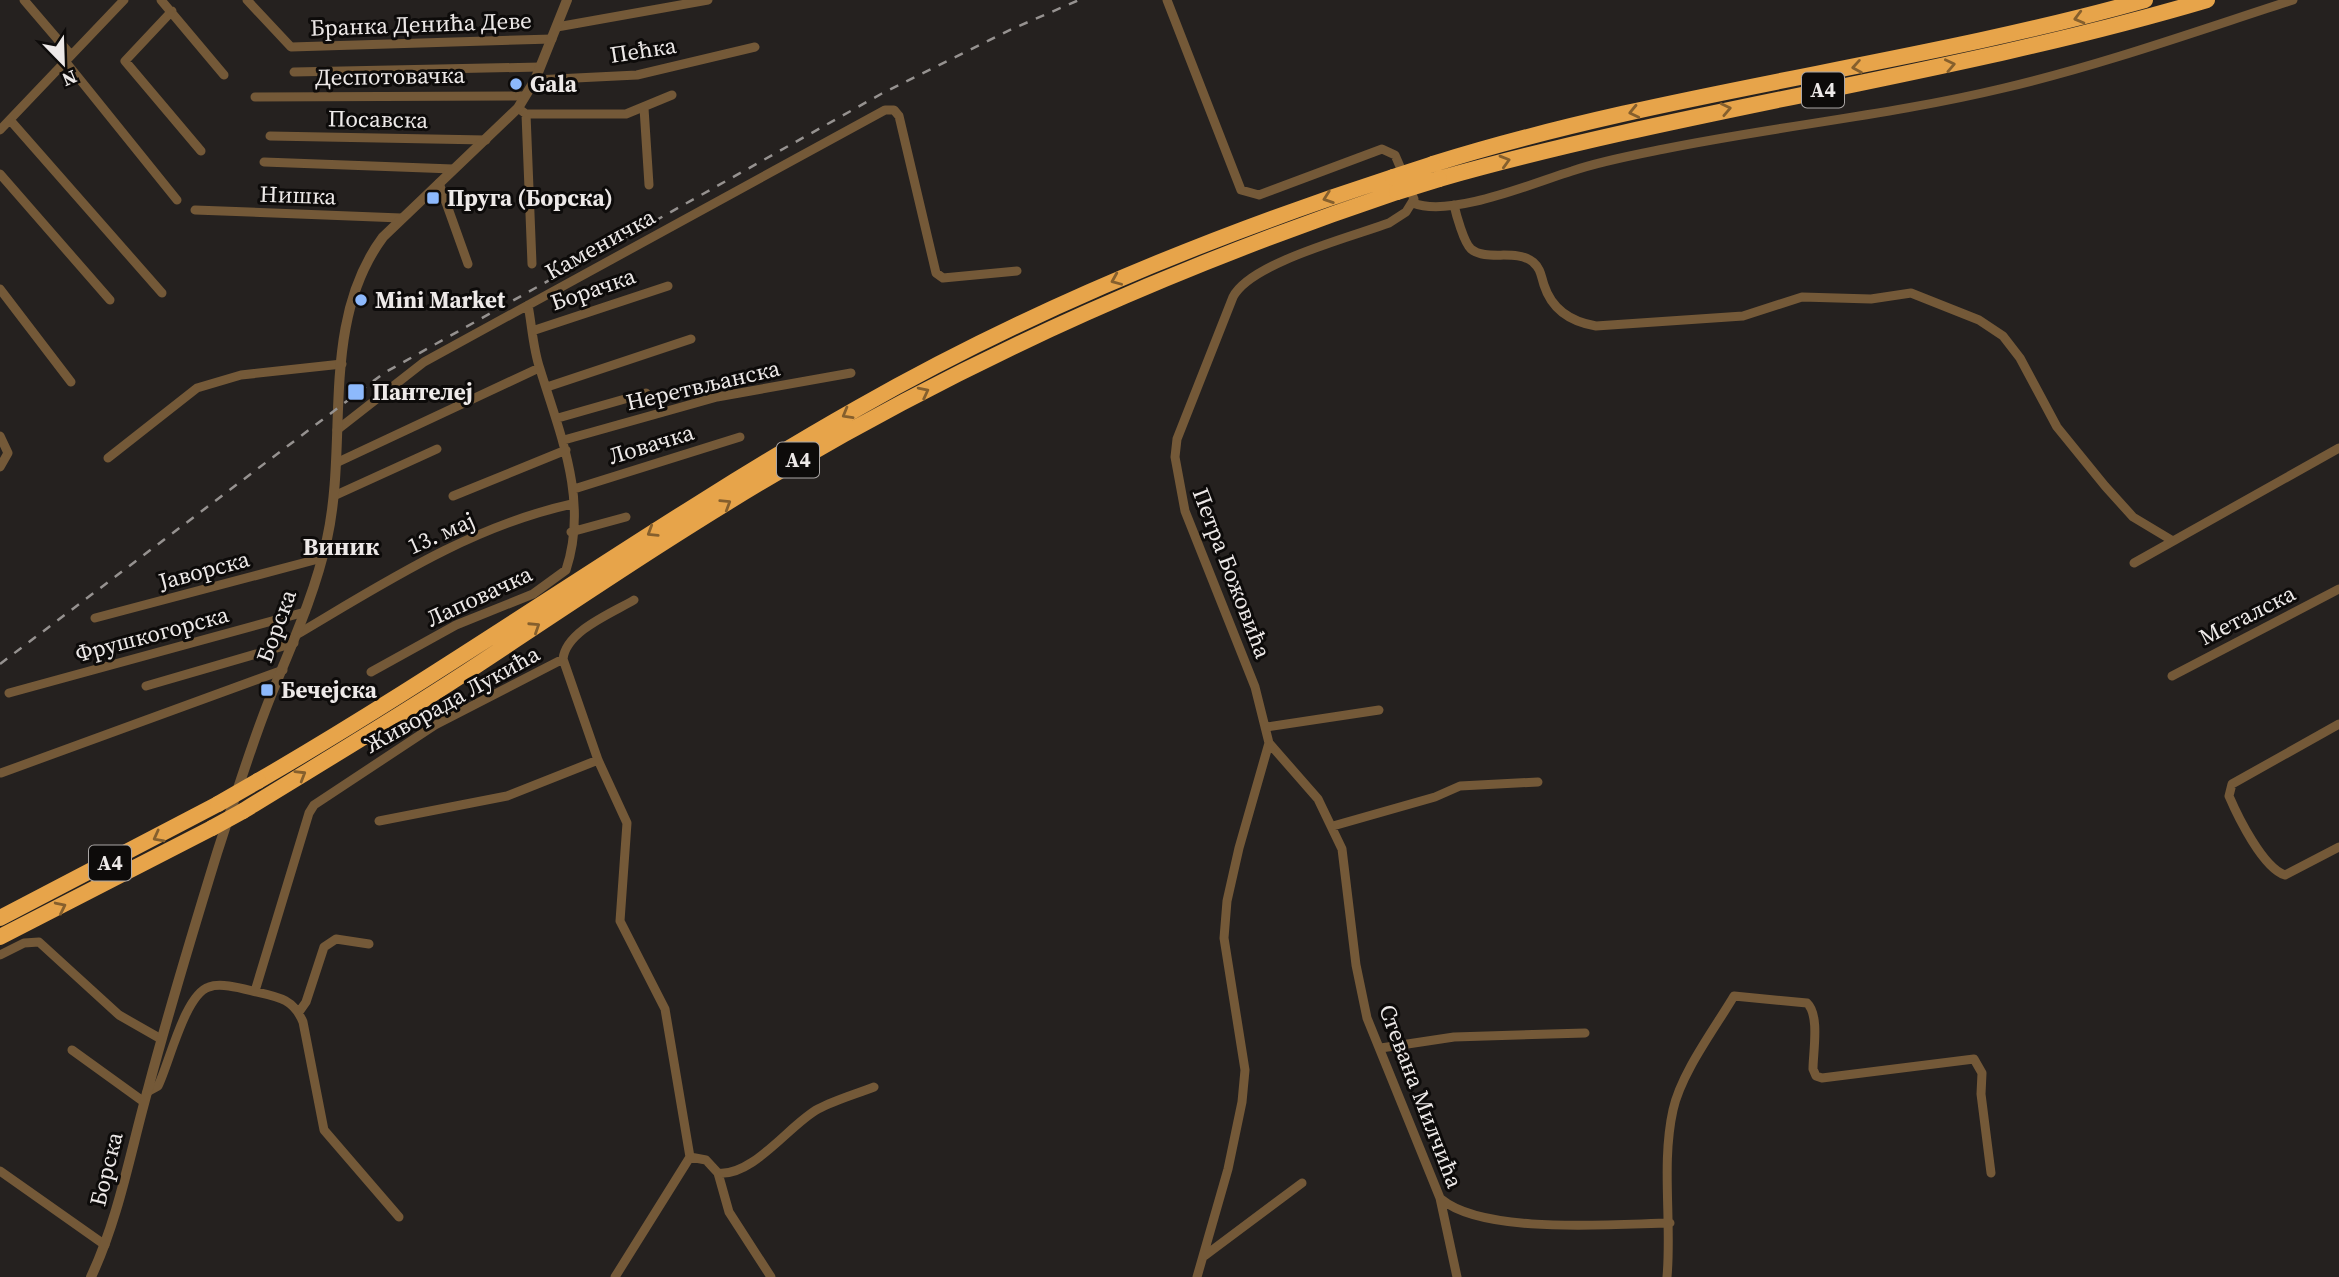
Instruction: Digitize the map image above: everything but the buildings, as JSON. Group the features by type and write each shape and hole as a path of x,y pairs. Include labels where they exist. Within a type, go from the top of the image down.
{"highway":[{"name":"A4","path":"0,918 258,781 430,676 711,495 934,366 1060,304 1161,260 1288,212 1395,184 1668,104 1960,47 2145,0"},
{"name":"A4","path":"1436,172 1640,127 2011,52 2207,0"},
{"name":"A4","path":"0,937 243,811 424,699 769,477 874,418 1008,348 1122,294 1395,184"}],"street":[{"path":"24,0 177,200"},
{"path":"0,130 124,0"},
{"path":"162,0 223,75"},
{"name":"Бранка Денића Деве","path":"247,0 291,47 552,39"},
{"name":"Борска","path":"91,1277 116,1218 161,1039 244,770 305,612 322,558 336,495 342,364 355,286 369,256 401,218 453,169 522,111 525,96 536,80 567,0"},
{"path":"557,27 708,0"},
{"path":"1167,0 1241,190 1259,195 1382,149 1395,155 1413,195 1413,203 1427,208 1454,205 1531,186 1572,171 1664,149 2003,88 2146,48 2293,0"},
{"path":"172,12 125,61 201,151"},
{"name":"Пећка","path":"536,80 637,75 755,47"},
{"path":"294,72 540,67"},
{"path":"532,264 522,111 626,114 672,95"},
{"name":"Деспотовачка","path":"255,97 525,96"},
{"path":"644,108 649,185"},
{"name":"Каменичка","path":"337,430 424,362 841,134 892,109 899,116 936,272 943,278 1017,271"},
{"path":"10,120 162,293"},
{"name":"Посавска","path":"270,136 486,140"},
{"path":"264,162 453,169"},
{"path":"0,174 110,300"},
{"path":"439,183 468,264"},
{"name":"Петра Божовића","path":"1198,1277 1228,1169 1245,1070 1224,938 1227,901 1269,743 1255,687 1185,512 1176,479 1177,439 1233,298 1243,282 1265,268 1389,223 1413,203"},
{"path":"1454,205 1464,239 1470,248 1483,253 1520,255 1532,261 1542,272 1544,287 1566,317 1578,323 1596,326 1743,316 1802,297 1871,299 1900,293 1912,293 1979,320 2003,336 2020,358 2057,427 2105,486 2133,517 2173,541"},
{"name":"Нишка","path":"195,210 401,218"},
{"name":"Борачка","path":"532,331 668,286"},
{"path":"0,289 71,382"},
{"name":"Лаповачка","path":"371,671 456,625 526,597 552,583 566,570 574,489 558,418 539,368 528,305"},
{"path":"547,387 691,340"},
{"path":"108,458 197,388 241,375 342,364"},
{"path":"336,463 539,368"},
{"name":"Неретвљанска","path":"453,496 565,445 717,397 851,373"},
{"path":"558,418 646,393"},
{"path":"0,436 8,457 0,467"},
{"name":"Ловачка","path":"574,489 740,437"},
{"path":"2134,563 2339,448"},
{"path":"336,495 436,449"},
{"name":"13. мај","path":"146,686 295,639 393,576 456,545 572,504"},
{"path":"571,532 626,517"},
{"name":"Јаворска","path":"95,618 322,558"},
{"name":"Металска","path":"2172,676 2339,589"},
{"path":"615,1277 690,1157 665,1009 620,921 627,823 598,760 563,659 567,646 580,634 634,600"},
{"name":"Фрушкогорска","path":"9,693 305,612"},
{"name":"Живорада Лукића","path":"255,991 314,805 435,725 563,659"},
{"path":"1,773 283,670"},
{"path":"1267,727 1379,710"},
{"path":"2339,724 2232,783 2229,796 2269,864 2285,875 2339,847"},
{"name":"Стевана Милчића","path":"1269,743 1318,799 1342,849 1356,965 1367,1018 1440,1198 1457,1277"},
{"path":"379,821 508,796 598,760"},
{"path":"1333,826 1435,797 1460,786 1538,782"},
{"path":"299,1012 304,1007 324,947 336,939 369,944"},
{"path":"0,955 29,941 43,944 119,1015 161,1039"},
{"path":"72,1050 146,1097 158,1086 186,1015 200,992 212,986 255,991 282,998 296,1005 324,1130 399,1217"},
{"path":"1667,1277 1670,1223 1669,1146 1673,1109 1683,1085 1734,996 1807,1003 1812,1007 1813,1069 1816,1076 1822,1078 1973,1059 1981,1066 1981,1094 1991,1173"},
{"path":"1381,1048 1454,1037 1585,1033"},
{"path":"718,1173 730,1172 759,1157 817,1110 874,1087"},
{"path":"690,1157 706,1160 718,1173 729,1212 771,1277"},
{"path":"0,1171 105,1245"},
{"path":"1203,1257 1302,1183"},
{"path":"1440,1198 1460,1210 1536,1224 1670,1223"}],"railway":[{"path":"0,664 384,373 881,94 1012,29 1079,0"}],"place":[{"name":"Gala","path":"516,84"},
{"name":"Пруга (Борска)","path":"433,198"},
{"name":"Mini Market","path":"361,300"},
{"name":"Пантелеј","path":"356,392"},
{"name":"Бечејска","path":"267,690"}],"district":[{"name":"Виник","path":"341,547"}]}
